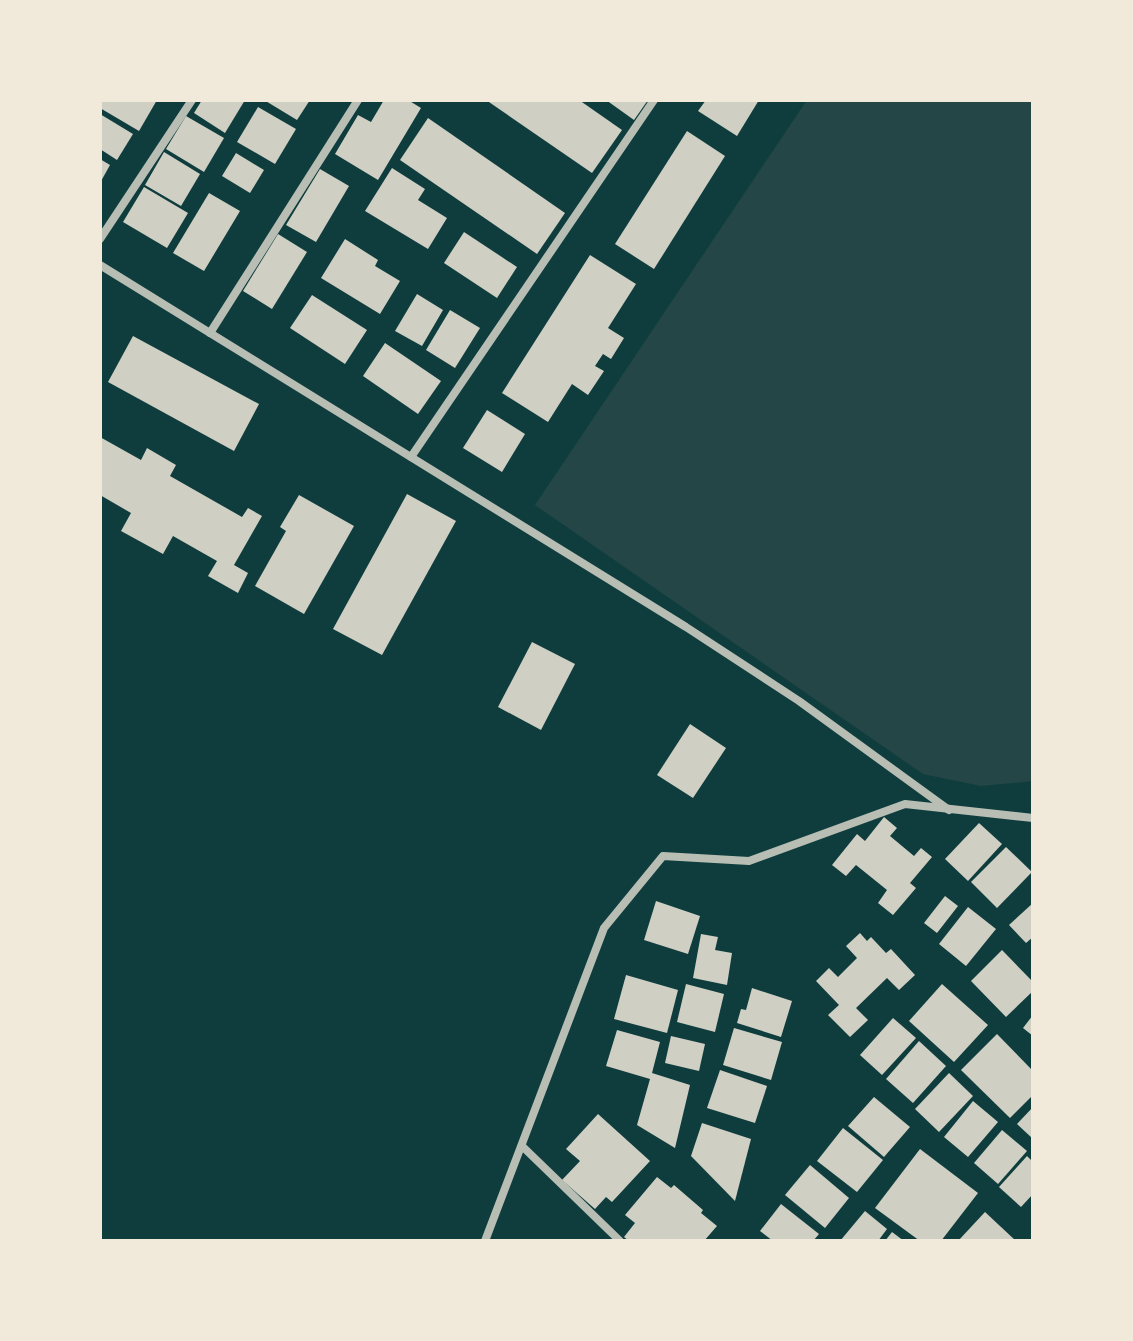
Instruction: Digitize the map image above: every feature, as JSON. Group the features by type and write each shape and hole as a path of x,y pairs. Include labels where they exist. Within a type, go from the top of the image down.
{"street":[{"path":"100,239 192,100"},
{"path":"210,333 358,100"},
{"path":"411,457 654,100"},
{"path":"100,265 686,627 787,693 949,810"},
{"path":"485,1241 604,928 663,856 749,861 905,804 1033,818"},
{"path":"522,1146 620,1241"}],"shaded area":[{"path":"807,100 1033,100 1033,781 981,786 923,774 535,505"}],"building":[{"path":"100,100 157,100 139,131 100,108"},
{"path":"202,100 245,100 225,133 194,113"},
{"path":"264,100 310,100 297,120"},
{"path":"384,100 408,100 421,108 378,180 335,154 358,115 371,122"},
{"path":"486,100 579,100 622,130 592,173"},
{"path":"606,100 648,100 634,120"},
{"path":"706,100 759,100 737,136 698,111"},
{"path":"258,107 296,129 275,164 237,142"},
{"path":"100,114 133,134 117,160 100,149"},
{"path":"186,116 224,138 204,172 166,149"},
{"path":"428,118 565,213 537,254 400,160"},
{"path":"687,131 725,156 654,269 615,244"},
{"path":"164,152 200,174 181,206 145,185"},
{"path":"236,153 264,170 250,193 222,176"},
{"path":"100,159 110,165 100,183"},
{"path":"392,168 425,189 418,200 447,218 428,249 365,211"},
{"path":"320,169 349,186 316,242 286,225"},
{"path":"144,187 188,213 167,248 123,222"},
{"path":"209,193 240,211 204,271 173,253"},
{"path":"464,232 517,267 497,298 444,263"},
{"path":"278,234 307,252 272,309 243,291"},
{"path":"345,239 378,260 375,266 400,281 380,314 321,278"},
{"path":"590,255 636,284 608,328 624,338 611,359 603,354 595,366 604,371 588,395 572,384 548,422 502,393"},
{"path":"417,294 443,310 422,346 395,331"},
{"path":"312,295 367,330 345,364 290,328"},
{"path":"450,310 480,328 455,368 426,350"},
{"path":"133,336 259,404 234,451 108,382"},
{"path":"385,343 441,381 418,414 363,376"},
{"path":"487,410 525,434 502,472 463,448"},
{"path":"100,437 141,460 147,448 176,465 170,476 242,517 248,508 262,516 234,565 248,573 238,593 208,576 217,561 173,536 163,554 121,531 131,513 100,495"},
{"path":"407,494 456,521 382,655 333,629"},
{"path":"299,495 354,526 304,614 255,586 286,531 280,527"},
{"path":"532,642 575,664 541,730 498,707"},
{"path":"690,724 726,748 693,798 657,775"},
{"path":"884,817 897,828 890,836 914,856 921,848 932,857 910,883 916,888 893,915 878,903 887,890 856,865 846,876 832,865 857,834 865,841"},
{"path":"979,823 1002,844 968,881 945,859"},
{"path":"1006,847 1032,872 997,908 971,882"},
{"path":"945,896 958,906 937,933 924,923"},
{"path":"656,901 700,916 688,954 644,940"},
{"path":"1033,903 1033,937 1026,943 1009,925"},
{"path":"968,907 996,929 966,966 939,944"},
{"path":"860,933 867,941 871,937 886,953 891,949 915,975 899,990 887,978 856,1008 868,1020 850,1037 828,1015 839,1005 816,981 829,968 838,977 857,958 846,946"},
{"path":"701,934 718,937 715,950 732,953 727,985 693,978"},
{"path":"1002,950 1033,982 1033,991 1006,1017 971,981"},
{"path":"626,975 678,990 667,1033 614,1019"},
{"path":"686,984 724,994 715,1032 677,1022"},
{"path":"942,984 988,1025 954,1062 909,1021"},
{"path":"752,988 792,1001 781,1037 737,1023 741,1009 746,1010"},
{"path":"1033,1015 1033,1036 1023,1028"},
{"path":"893,1018 916,1038 882,1075 860,1055"},
{"path":"734,1028 782,1042 771,1080 723,1065"},
{"path":"617,1030 660,1042 652,1073 690,1085 675,1148 637,1125 650,1079 606,1066"},
{"path":"997,1034 1033,1071 1033,1095 1010,1118 961,1070"},
{"path":"671,1036 705,1044 699,1071 665,1063"},
{"path":"919,1041 946,1066 913,1103 886,1079"},
{"path":"720,1070 767,1086 755,1123 707,1108"},
{"path":"949,1073 973,1096 939,1132 915,1109"},
{"path":"874,1097 910,1127 884,1157 848,1126"},
{"path":"973,1101 998,1122 968,1157 944,1137"},
{"path":"1033,1107 1033,1139 1017,1124"},
{"path":"598,1114 650,1161 612,1202 606,1197 595,1209 562,1180 580,1161 566,1149"},
{"path":"702,1123 751,1139 735,1201 691,1156"},
{"path":"843,1128 883,1160 857,1192 817,1161"},
{"path":"1002,1130 1027,1151 998,1184 974,1163"},
{"path":"920,1149 978,1193 941,1241 920,1241 875,1208"},
{"path":"1027,1156 1033,1162 1033,1194 1021,1207 999,1187"},
{"path":"810,1165 849,1198 825,1228 785,1195"},
{"path":"657,1177 671,1188 674,1185 717,1226 704,1241 629,1241 624,1237 635,1223 625,1215"},
{"path":"781,1204 819,1234 813,1241 773,1241 760,1231"},
{"path":"865,1211 887,1229 878,1241 840,1241"},
{"path":"985,1212 1016,1241 958,1241"},
{"path":"892,1232 904,1241 885,1241"}]}
